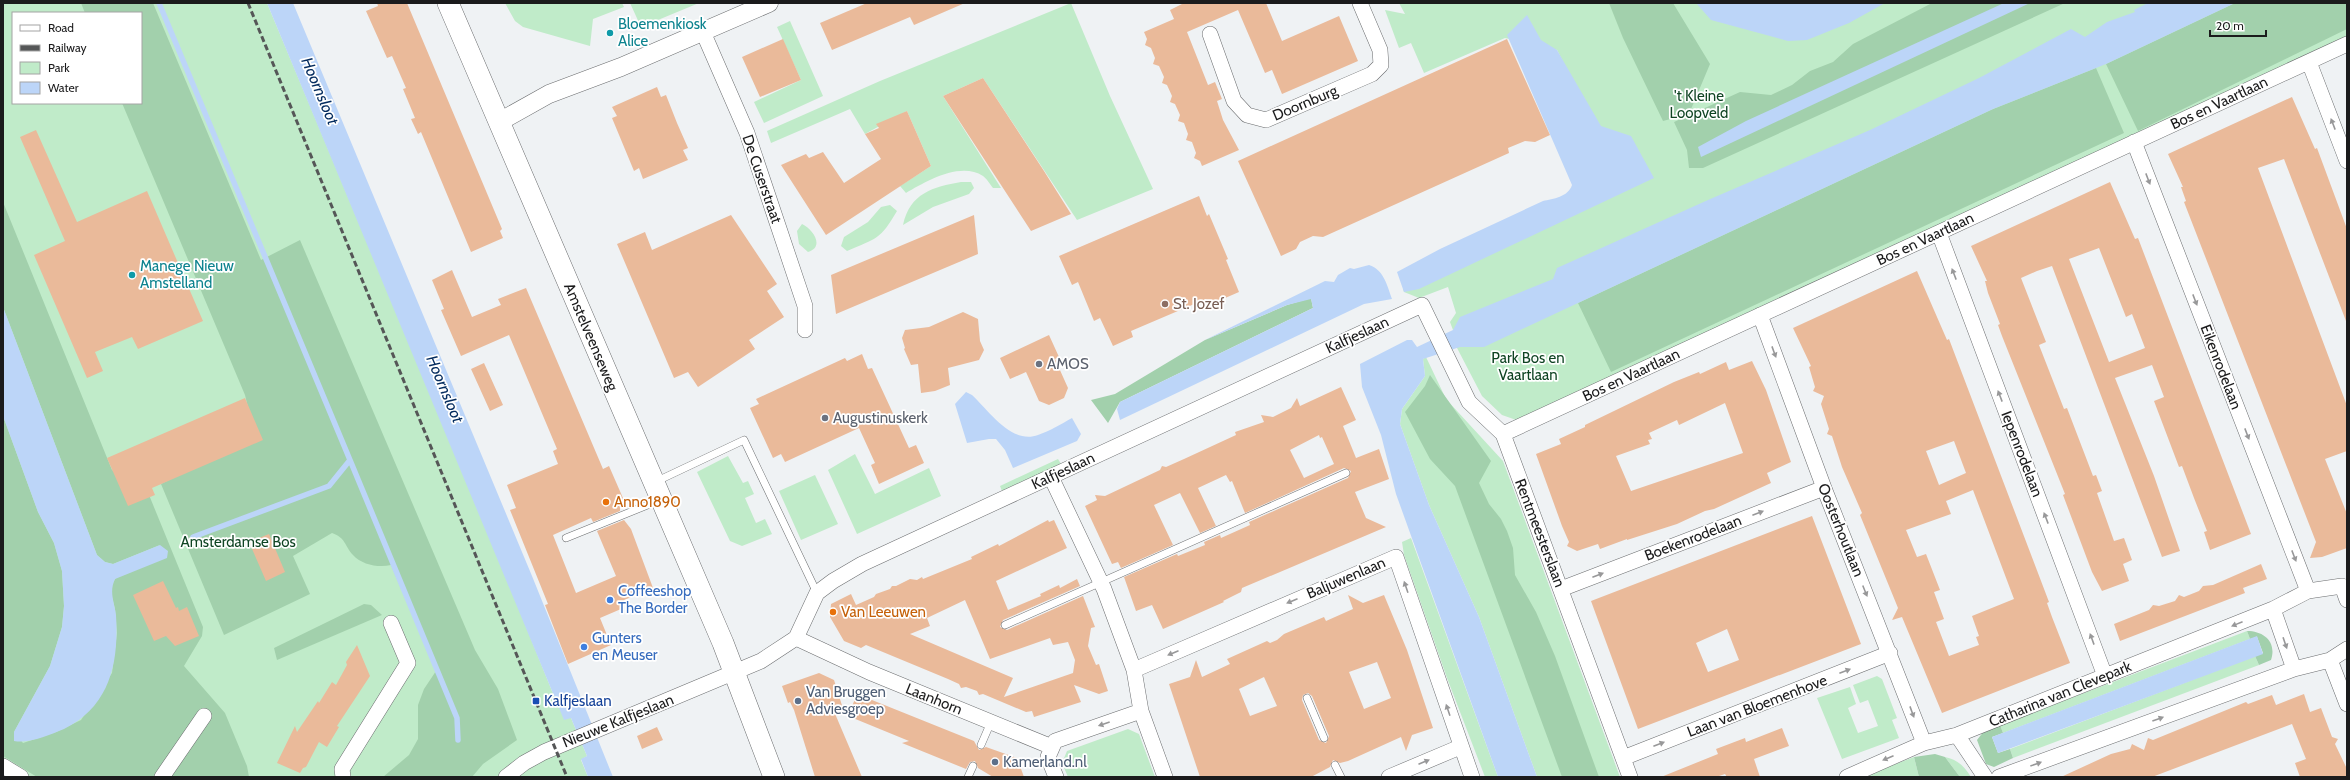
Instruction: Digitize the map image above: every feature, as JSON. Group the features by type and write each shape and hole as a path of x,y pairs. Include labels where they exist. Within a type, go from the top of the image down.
{"main road":[{"name":"Amstelveenseweg","path":"448,3 734,672 774,777"}],"street":[{"path":"499,122 550,94 703,32 769,3"},
{"name":"Doornburg","path":"1210,34 1234,101 1247,115 1266,120 1372,74 1381,65 1380,50 1360,3"},
{"name":"De Cuserstraat","path":"703,32 747,133 805,306 805,330"},
{"name":"Bos en Vaartlaan","path":"1503,434 2347,44"},
{"path":"2308,62 2347,161"},
{"name":"Eikenrodelaan","path":"2134,142 2308,591"},
{"name":"Iepenrodelaan","path":"1939,233 2105,676"},
{"name":"Rentmeesterslaan","path":"1422,305 1469,402 1503,434 1630,777"},
{"name":"Kalfjeslaan","path":"796,638 817,593 833,581 862,564 1422,305"},
{"name":"Oosterhoutlaan","path":"1760,315 1824,488 1890,653 1924,743"},
{"path":"1051,476 1101,583 1134,670 1141,711 1165,777"},
{"name":"Boekenrodelaan","path":"1561,589 1824,488"},
{"name":"Baljuwenlaan","path":"1134,670 1396,557 1460,747"},
{"name":"Catharina van Clevepark","path":"1847,777 1924,743 1957,735 2273,609 2308,591 2345,590"},
{"path":"2273,609 2294,669"},
{"path":"343,777 342,769 408,663 391,623"},
{"path":"734,672 761,661 796,638"},
{"name":"Laanhorn","path":"796,638 869,672 1052,747"},
{"path":"1999,777 2294,669 2330,660 2347,649"},
{"name":"Laan van Bloemenhove","path":"1623,758 1890,653"},
{"path":"2330,660 2347,704"},
{"name":"Nieuwe Kalfjeslaan","path":"506,777 524,763 571,740 734,672"},
{"path":"1056,777 1048,757 1055,741 1141,711"},
{"path":"162,777 204,716"},
{"path":"1957,735 1985,777"},
{"path":"1389,777 1460,747 1472,777"},
{"path":"3,766 21,777"}],"lane":[{"path":"566,538 657,491 744,440 817,593"},
{"path":"1005,625 1346,474"},
{"path":"1307,698 1324,738"},
{"path":"981,745 991,722"},
{"path":"1335,765 1341,777"},
{"path":"968,777 973,766"}],"green space":[{"name":"Amsterdamse Bos","path":"3,3 267,3 485,525 552,691 571,718 587,756 581,760 588,777 3,777"},
{"path":"81,3 153,3 261,260 300,240 475,650 498,689 517,740 483,764 472,777 383,777 409,755 418,739 418,705 424,689 436,671 391,565 376,566 361,561 353,555 340,537 332,533 293,556 310,594 224,635 161,484 255,436 245,395 122,104 142,104 142,12 85,12"},
{"path":"505,3 622,3 624,7 593,19 590,46 523,27 515,21"},
{"path":"630,3 699,3 641,27"},
{"path":"1071,3 1110,96 1153,189 1077,220 983,78 943,96 1001,188 993,188 983,176 974,172 964,171 943,175 906,193 900,186 931,166 907,111 865,134 850,109 771,143 767,131 880,81"},
{"name":"'t Kleine Loopveld","path":"1399,3 2169,3 1453,330 1450,322 1456,313 1448,287 1419,298 1404,292 1403,289 1625,184 1557,50 1505,38 1424,73 1411,43 1399,48 1385,10 1405,14"},
{"path":"1609,3 1673,3 1710,64 1689,114 1663,121 1623,38"},
{"path":"1932,3 2065,3 1703,168 1689,168 1687,150 1674,122 1740,92 1771,95 1792,85 1810,71 1833,62 1853,44"},
{"name":"Park Bos en Vaartlaan","path":"2223,3 2347,3 2347,36 1968,216 1522,422 1502,415 1482,396 1456,346 2080,70"},
{"path":"2235,3 2347,3 2347,29 2138,131 2106,64"},
{"path":"790,21 823,96 764,123 754,102 801,80 777,27"},
{"path":"2096,68 2124,133 1611,372 1578,303 1993,109"},
{"path":"961,182 971,182 974,188 969,194 933,207 903,225 906,214 911,205 924,193 941,186"},
{"path":"3,202 112,470 115,472 138,468 203,627 202,636 184,666 225,713 247,766 249,777 37,777 3,756 3,416 38,512 54,543 62,571 64,606 62,627 50,666 14,732 23,743 56,732 81,720 112,673 117,633 115,609 110,589 115,579 160,545 113,564 105,562 97,555 3,307"},
{"path":"890,205 897,211 882,233 872,240 847,251 841,246 844,237 868,222 881,207"},
{"path":"802,224 810,230 816,238 816,246 813,250 808,252 799,244 797,231"},
{"path":"1311,298 1313,308 1120,402 1108,423 1091,400 1115,394 1205,340 1287,305"},
{"path":"1426,357 1446,399 1503,461 1620,777 1537,777 1479,617 1429,505 1400,424 1402,409 1425,376 1423,359"},
{"path":"1430,375 1491,461 1479,483 1489,504 1501,519 1507,531 1513,548 1515,575 1536,612 1555,656 1599,777 1562,777 1455,486 1430,459 1405,412 1425,386"},
{"path":"855,454 875,494 929,468 941,496 857,534 828,470"},
{"path":"728,456 743,483 748,481 754,494 745,498 756,523 765,519 772,534 742,546 730,541 697,472"},
{"path":"1058,459 1061,464 1002,491 1000,486"},
{"path":"815,475 838,524 801,540 779,491"},
{"path":"1411,538 1498,777 1485,777 1447,678 1404,555 1402,542"},
{"path":"364,604 371,605 382,615 277,660 274,648"},
{"path":"2247,631 2250,639 2003,733 2000,725"},
{"path":"2247,631 2259,633 2268,639 2272,648 2271,660 2259,665 2255,656 2263,653 2257,637 2250,639"},
{"path":"2255,656 2259,665 2013,758 2010,749"},
{"path":"1877,676 1882,679 1897,718 1892,720 1899,738 1842,759 1817,698 1850,687 1856,704 1848,708 1858,733 1878,726 1868,700 1860,703 1853,685"},
{"path":"2000,725 2003,733 1992,737 1998,753 2010,749 2013,758 1994,767 1986,764 1977,740 1984,731"},
{"path":"1128,729 1139,734 1155,777 1068,777 1062,763 1067,751"},
{"path":"1935,754 1945,757 1960,777 1919,777 1914,757"},
{"path":"1914,757 1919,777 1861,777"},
{"path":"1945,757 1960,764 1971,777 1960,777"}],"water":[{"name":"Hoornsloot","path":"267,3 293,3 532,576 613,777 588,777 581,759 587,756 571,718 564,720"},
{"path":"1696,3 1885,3 1849,23 1807,40 1788,41 1711,20"},
{"path":"2004,3 2030,3 1701,157 1698,147 1746,121"},
{"path":"2148,3 2235,3 2106,64 1993,109 1484,347 1460,347 1423,359 1425,376 1402,409 1400,424 1429,505 1479,617 1537,777 1498,777 1396,494 1381,435 1362,387 1360,364 1407,340 1412,340 1417,347 1453,330 1460,317 1553,279 1557,268 1708,200 1870,130 1979,78 2071,29 2085,37 2107,22 2135,12 2134,10"},
{"path":"1527,15 1541,40 1557,50 1601,126 1631,136 1654,178 1419,289 1404,292 1397,272 1440,249 1543,201 1564,195 1572,185 1507,35"},
{"path":"1369,265 1374,267 1382,274 1392,299 1364,304 1120,420 1117,409 1120,402 1313,308 1311,299 1287,305 1205,340 1325,281 1334,282 1338,275 1350,268 1354,269"},
{"path":"3,307 97,555 105,562 113,564 160,545 168,551 167,558 115,579 112,592 116,615 116,650 108,681 92,708 80,719 64,729 39,738 20,742 14,741 14,732 50,666 62,627 64,606 62,571 54,543 38,512 3,416"},
{"path":"966,392 972,395 1002,425 1019,435 1028,437 1038,435 1072,418 1081,434 1077,441 1013,468 1005,450 996,439 967,443 955,404"},
{"path":"2257,636 2263,654 1998,753 1992,737"}],"building":[{"path":"377,3 407,3 502,229 500,231 503,238 471,252 421,132 418,134 411,119 415,118 403,89 406,88 392,56 387,58 366,11 378,6"},
{"path":"867,3 965,3 914,25 910,17 832,50 820,23"},
{"path":"1184,3 1266,3 1282,41 1339,16 1358,61 1282,94 1272,70 1265,73 1238,10 1187,32 1208,85 1215,82 1222,99 1217,101 1223,120 1239,150 1202,166 1200,161 1194,158 1196,153 1192,142 1186,140 1188,134 1184,123 1178,121 1180,115 1175,104 1170,102 1172,96 1167,85 1162,83 1164,77 1159,66 1153,64 1155,58 1151,48 1145,45 1147,39 1144,32 1174,19 1170,10"},
{"path":"783,39 801,80 760,97 742,57"},
{"path":"1507,39 1550,135 1535,142 1525,141 1508,148 1509,153 1323,237 1313,236 1300,242 1296,249 1281,256 1238,161"},
{"path":"983,78 1071,214 1031,231 943,96"},
{"path":"657,87 661,97 666,95 688,148 683,150 688,160 643,179 639,168 634,171 612,118 617,116 612,107"},
{"path":"2292,97 2315,149 2317,148 2347,229 2346,321 2284,159 2258,168 2347,406 2347,451 2325,459 2347,514 2347,548 2322,557 2310,558 2316,542 2184,202 2186,201 2181,187 2183,187 2168,154"},
{"path":"907,111 931,166 826,235 781,165 806,154 809,158 823,152 844,183 881,159 865,134 879,128 876,124"},
{"name":"Manege Nieuw Amstelland","path":"36,130 77,222 147,191 203,321 138,349 132,337 95,352 103,371 87,378 34,255 65,241 20,137"},
{"path":"2110,182 2135,239 2138,238 2251,534 2210,550 2204,532 2207,531 2182,466 2179,467 2154,401 2164,397 2152,365 2115,378 2154,476 2180,551 2162,557 2052,266 2037,271 2021,278 2046,342 2039,345 2064,409 2067,408 2093,476 2096,475 2102,491 2097,493 2114,541 2124,538 2132,560 2123,564 2129,581 2102,591 2092,572 2063,495 2065,494 2002,336 1998,325 2000,324 1988,293 1985,281 1987,281 1971,246","holes":["2099,248 2126,317 2132,314 2145,348 2109,362 2069,259"]},
{"path":"1199,196 1207,216 1209,214 1228,259 1226,260 1239,292 1209,305 1206,299 1131,331 1133,337 1113,346 1100,318 1094,321 1078,282 1072,285 1059,256"},
{"path":"731,215 777,284 767,291 784,317 749,340 755,349 698,387 688,372 674,378 617,244 645,232 652,250"},
{"path":"974,215 978,254 836,314 831,275"},
{"path":"452,270 472,317 501,305 498,299 526,288 603,469 609,466 626,505 620,508 620,511 593,522 591,518 553,535 576,593 616,576 597,531 624,520 631,529 653,588 624,600 626,604 620,607 621,609 600,618 611,645 568,664 545,605 548,604 510,510 516,508 507,485 558,464 553,451 557,449 509,335 461,356 441,310 444,309 432,280"},
{"path":"1917,271 1947,340 1949,339 2049,602 2047,603 2070,663 1942,713 1902,617 1892,620 1898,608 1860,515 1862,513 1842,467 1832,436 1827,434 1829,429 1821,404 1824,396 1813,391 1815,387 1809,367 1811,366 1793,328","holes":["1954,441 1966,473 1939,485 1926,451","1973,490 2014,599 1972,616 1979,636 1976,637 1979,645 1949,656 1936,622 1944,619 1934,592 1940,590 1926,554 1917,557 1906,530 1951,514 1946,501"]},
{"path":"963,312 978,319 980,341 984,350 979,360 948,368 950,385 935,391 921,393 918,364 911,365 904,349 902,338 905,330 929,327"},
{"path":"1049,335 1059,357 1055,359 1068,388 1064,398 1049,405 1039,401 1026,372 1010,379 1000,358"},
{"name":"Augustinuskerk","path":"862,354 868,369 872,368 909,448 916,445 924,463 879,484 871,465 875,463 859,428 785,462 781,454 773,458 750,408 759,404 756,399 845,358 847,361"},
{"path":"1752,361 1766,390 1791,462 1767,473 1771,483 1677,524 1600,549 1598,544 1577,551 1567,546 1569,542 1536,454 1561,444 1559,439 1585,427 1585,425 1674,382 1699,372 1700,374 1726,362 1729,370","holes":["1725,403 1743,453 1631,491 1616,456 1650,444 1648,440 1652,439 1649,433 1677,420 1679,425"]},
{"path":"484,363 503,405 490,411 471,369"},
{"path":"1341,387 1356,420 1343,426 1356,458 1379,449 1389,479 1355,492 1366,518 1386,527 1242,588 1241,592 1223,601 1224,602 1163,629 1152,605 1136,611 1124,577 1177,554 1178,556 1205,545 1204,542 1220,535 1221,538 1250,525 1249,522 1348,478 1351,471 1344,468 1245,513 1232,481 1230,482 1226,475 1198,488 1216,526 1200,533 1180,493 1154,505 1173,545 1121,568 1118,562 1112,564 1085,506 1097,500 1095,495 1105,496 1160,470 1162,466 1166,467 1236,435 1235,432 1264,422 1261,415 1273,417 1291,408 1297,398 1300,406","holes":["1319,435 1320,438 1322,437 1334,464 1304,478 1290,450"]},
{"path":"245,398 263,440 152,488 155,495 128,506 107,458"},
{"path":"1812,516 1861,644 1638,729 1591,601","holes":["1727,629 1739,660 1708,672 1696,643"]},
{"path":"1048,520 1049,522 1054,520 1067,548 996,581 1008,610 1041,596 1040,594 1059,585 1060,588 1077,579 1080,586 1003,620 1000,627 1007,630 1083,596 1095,627 1091,628 1088,646 1096,665 1099,664 1108,691 1099,694 1074,685 1081,702 1034,717 1032,711 1026,712 983,694 979,695 977,691 966,687 961,688 959,684 948,679 866,645 861,648 844,641 830,617 831,604 851,594 856,605 874,597 876,594 890,589 892,586 896,586 910,579 917,580 922,577 923,579 972,559 971,557 998,544 999,546","holes":["965,600 990,659 1050,638 1053,645 1068,642 1075,660 1073,673 1004,697 1013,678 910,634 930,626 927,618"]},
{"path":"269,534 285,572 266,581 249,542"},
{"path":"2261,564 2267,579 2243,588 2245,593 2120,641 2114,624 2149,610 2153,605 2159,606 2175,601 2179,595 2184,597 2199,591 2203,586 2213,585"},
{"path":"163,581 176,608 178,607 179,611 187,607 199,636 175,646 166,636 154,641 133,595"},
{"path":"1348,595 1363,603 1384,595 1407,650 1433,728 1412,735 1406,751 1401,737 1348,761 1340,763 1333,760 1330,767 1311,777 1200,777 1169,684 1190,677 1196,660 1202,677 1230,664 1227,659 1267,641 1270,643 1277,640 1284,634 1324,617 1326,621 1353,609","holes":["1377,662 1391,698 1364,709 1349,672","1264,677 1277,706 1250,716 1239,689","1308,693 1312,696 1329,736 1326,743 1319,740 1302,700 1303,695"]},
{"path":"357,645 370,676 337,726 339,727 327,747 319,742 306,767 303,768 300,773 277,763 295,726 297,732 318,701 319,703 332,682 336,685 347,665 346,662"},
{"path":"819,673 834,680 845,715 833,709 862,777 815,777 794,710 790,702 788,703 782,686"},
{"path":"857,694 974,741 979,750 986,747 1017,758 1024,777 993,777 978,768 975,761 970,762 966,769 902,743 909,741 848,716"},
{"path":"2304,694 2310,712 2321,708 2332,737 2338,739 2335,744 2347,769 2347,777 2300,777 2295,763 2306,759 2292,724 2152,777 2061,777 2111,754 2130,749 2132,744 2144,750 2148,738 2153,740 2246,702 2248,704 2272,695 2276,705"},
{"path":"657,727 663,740 642,749 637,736"},
{"path":"1782,728 1789,746 1754,759 1760,777 1727,777 1725,774 1716,777 1661,777 1718,754 1716,749 1745,738 1746,742"}],"waterway":[{"path":"159,3 350,460 329,486 193,537"},
{"path":"350,460 457,718 458,740"}],"railway":[{"path":"248,3 567,777"}],"place":[{"name":"Bloemenkiosk Alice","path":"610,33"},
{"name":"Manege Nieuw Amstelland","path":"132,275"},
{"name":"St. Jozef","path":"1165,304"},
{"name":"AMOS","path":"1039,364"},
{"name":"Augustinuskerk","path":"825,418"},
{"name":"Anno1890","path":"606,502"},
{"name":"Coffeeshop The Border","path":"610,600"},
{"name":"Van Leeuwen","path":"833,612"},
{"name":"Gunters en Meuser","path":"584,647"},
{"name":"Kalfjeslaan","path":"536,701"},
{"name":"Van Bruggen Adviesgroep","path":"798,701"},
{"name":"Kamerland.nl","path":"995,762"}]}
